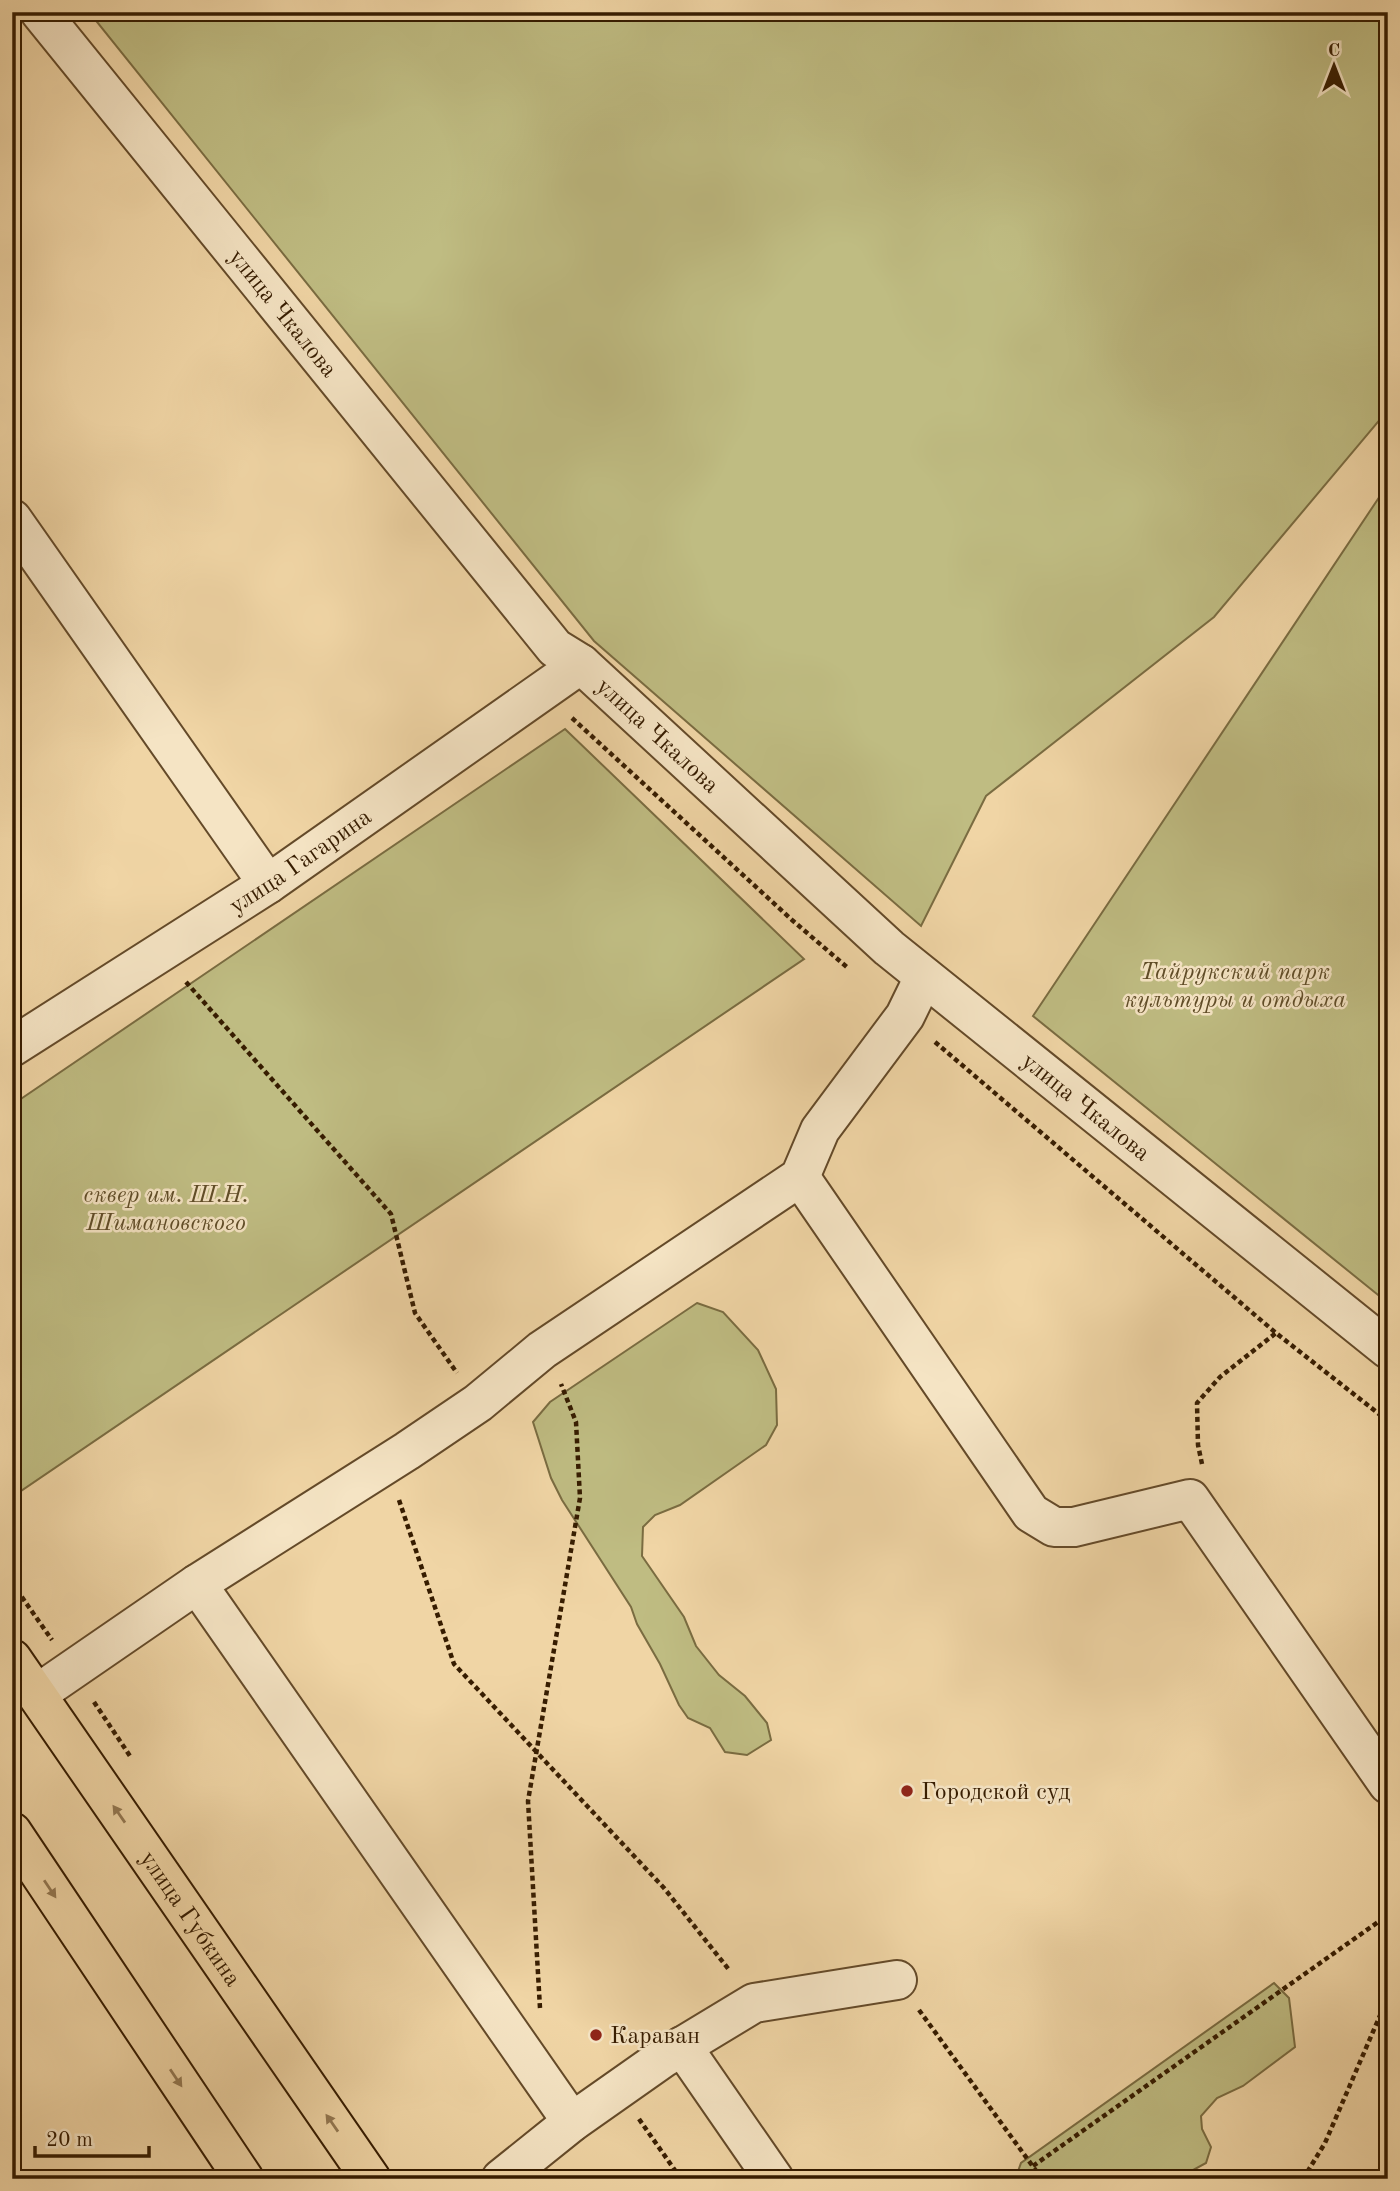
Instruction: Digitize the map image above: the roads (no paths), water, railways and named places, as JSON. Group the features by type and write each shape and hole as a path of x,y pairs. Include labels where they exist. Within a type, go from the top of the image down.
{"main road":[{"name":"улица Губкина","path":"12,1659 371,2179"},
{"path":"12,1832 244,2179"}],"street":[{"name":"улица Чкалова","path":"40,12 555,648 581,664 924,977 1388,1349"},
{"path":"12,519 268,884"},
{"name":"улица Гагарина","path":"12,1047 268,884 581,664"},
{"path":"37,1694 197,1584 478,1403 542,1350 800,1177 820,1130 905,1016 924,977"},
{"path":"800,1177 1031,1513 1054,1527 1074,1527 1190,1499 1388,1784"},
{"path":"197,1584 572,2122"},
{"path":"501,2179 618,2089 682,2046 754,2003 897,1980"},
{"path":"682,2046 774,2179"}],"place":[{"name":"Городской суд","path":"907,1791"},
{"name":"Караван","path":"596,2035"}],"park label":[{"name":"Тайрукский парк культуры и отдыха","path":"1235,985"},
{"name":"сквер им. Ш.Н. Шимановского","path":"166,1208"}]}
